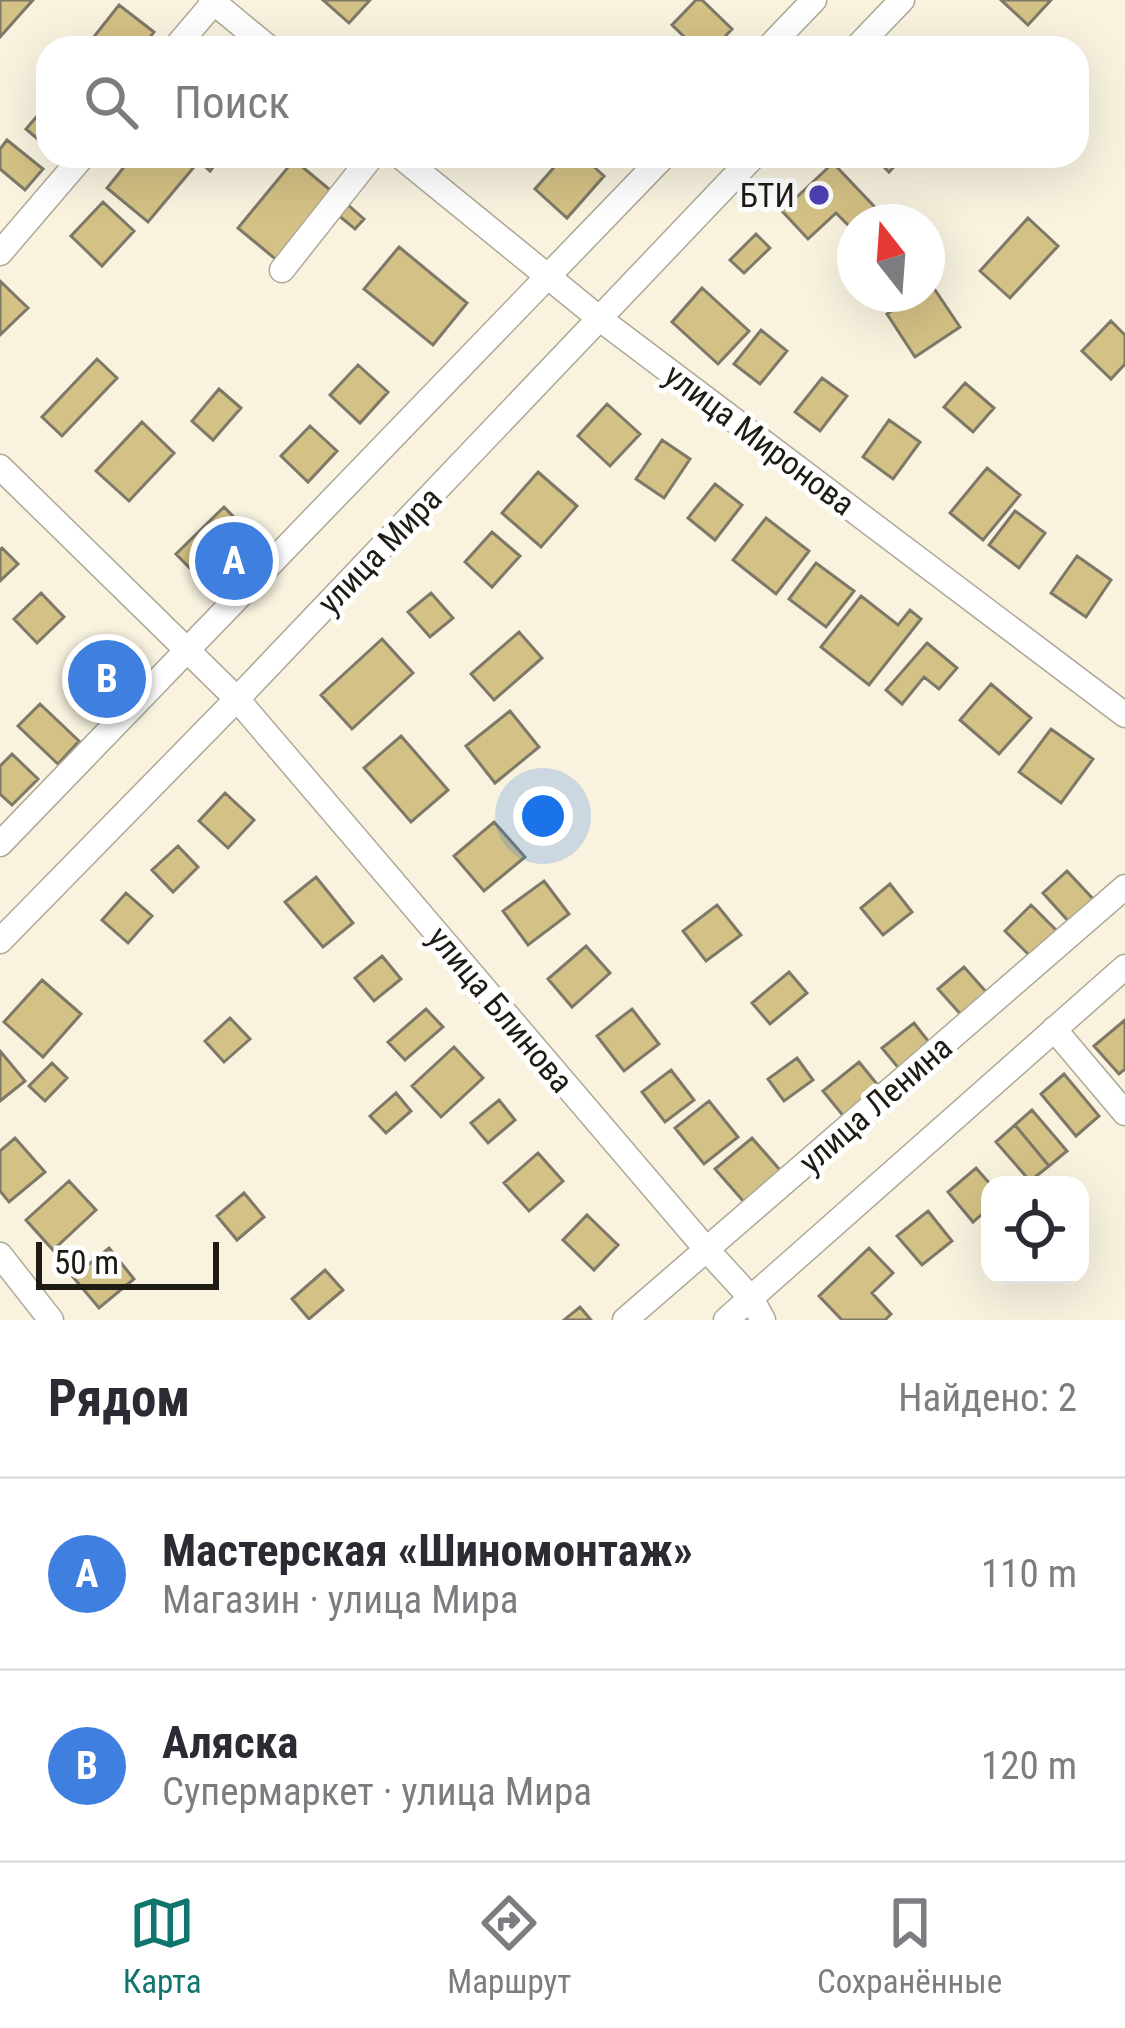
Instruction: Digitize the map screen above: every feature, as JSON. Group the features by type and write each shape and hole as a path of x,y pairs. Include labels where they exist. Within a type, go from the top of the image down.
{"street":[{"path":"780,36 814,0"},
{"path":"868,36 902,0"},
{"path":"185,36 213,1 255,36"},
{"path":"0,254 73,168"},
{"path":"282,271 363,168"},
{"name":"улица Миронова","path":"414,168 600,319 1125,715"},
{"name":"улица Мира","path":"0,844 652,168"},
{"name":"улица Мира","path":"0,941 743,168"},
{"path":"0,466 188,652"},
{"name":"улица Блинова","path":"188,652 237,699 757,1309"},
{"name":"улица Ленина","path":"626,1320 1125,887"},
{"name":"улица Ленина","path":"726,1320 757,1309 1125,967"},
{"path":"1054,1029 1125,1113"},
{"path":"0,1255 51,1320"}],"building":[{"path":"0,0 33,0 0,37"},
{"path":"323,0 370,0 349,23"},
{"path":"696,0 702,0 732,29 725,36 683,36 672,25"},
{"path":"1001,0 1051,0 1028,25"},
{"path":"119,5 154,32 151,36 95,36"},
{"path":"36,117 36,138 26,129"},
{"path":"7,140 36,168 43,169 25,190 0,169 0,149"},
{"path":"123,168 193,168 148,222 107,188"},
{"path":"287,168 304,168 335,194 279,262 238,228"},
{"path":"553,168 595,168 604,176 567,218 535,189"},
{"path":"828,168 838,168 872,204 837,204 837,214 808,239 782,211"},
{"path":"103,202 134,231 102,266 71,236"},
{"path":"347,204 364,219 355,229 338,215"},
{"path":"1028,218 1058,246 1010,298 980,271"},
{"path":"756,234 770,248 744,273 730,260"},
{"path":"399,247 467,303 433,345 364,289"},
{"path":"0,281 28,308 0,335"},
{"path":"702,288 749,331 718,364 672,322"},
{"path":"945,305 960,327 915,357 887,314 945,312"},
{"path":"1111,321 1125,335 1125,364 1111,379 1082,351"},
{"path":"761,330 787,351 760,384 734,364"},
{"path":"97,359 117,378 62,436 42,417"},
{"path":"358,365 388,392 360,423 330,395"},
{"path":"822,378 847,396 820,431 795,412"},
{"path":"965,383 994,408 973,432 944,407"},
{"path":"219,389 241,408 213,440 192,421"},
{"path":"607,404 640,434 610,466 578,436"},
{"path":"889,420 920,442 893,479 863,457"},
{"path":"142,422 174,453 129,501 96,471"},
{"path":"310,426 337,451 308,482 281,456"},
{"path":"662,440 690,459 664,498 636,479"},
{"path":"987,468 1020,495 983,540 950,513"},
{"path":"538,472 577,506 541,547 502,513"},
{"path":"715,484 742,505 715,540 688,518"},
{"path":"224,507 268,552 220,599 176,554"},
{"path":"1015,511 1045,533 1019,568 989,545"},
{"path":"766,518 809,551 776,594 733,560"},
{"path":"492,532 520,556 492,587 465,562"},
{"path":"0,550 18,564 0,581"},
{"path":"1077,556 1111,580 1086,617 1051,593"},
{"path":"816,563 854,591 826,627 789,599"},
{"path":"41,593 64,617 37,643 14,619"},
{"path":"431,593 453,618 430,637 408,612"},
{"path":"861,596 898,625 910,610 921,619 869,685 821,647"},
{"path":"519,632 542,658 494,700 471,674"},
{"path":"382,639 413,673 352,729 321,695"},
{"path":"927,643 957,668 939,689 924,677 902,704 886,690"},
{"path":"102,652 132,680 97,717 67,688"},
{"path":"991,684 1031,718 999,754 960,720"},
{"path":"40,704 79,741 58,764 18,726"},
{"path":"510,711 539,747 495,783 466,746"},
{"path":"1051,729 1093,759 1061,803 1019,772"},
{"path":"401,736 448,790 411,822 364,768"},
{"path":"12,754 38,779 12,805 0,794 0,766"},
{"path":"225,793 254,820 228,848 199,821"},
{"path":"494,822 525,857 484,891 454,856"},
{"path":"178,846 198,867 173,892 152,870"},
{"path":"1067,871 1094,900 1069,922 1043,893"},
{"path":"316,877 353,923 323,947 285,902"},
{"path":"544,881 569,914 528,945 503,911"},
{"path":"890,884 912,912 883,935 861,908"},
{"path":"126,893 152,916 128,943 102,920"},
{"path":"717,905 741,935 706,961 683,931"},
{"path":"1031,905 1059,933 1033,959 1005,931"},
{"path":"586,946 610,973 572,1007 548,979"},
{"path":"382,956 401,979 374,1001 355,978"},
{"path":"964,967 989,995 963,1017 938,989"},
{"path":"789,972 807,993 770,1024 752,1003"},
{"path":"42,980 81,1014 43,1057 4,1022"},
{"path":"426,1009 443,1027 405,1060 388,1042"},
{"path":"632,1009 659,1044 624,1071 597,1036"},
{"path":"230,1018 250,1039 224,1062 205,1041"},
{"path":"1125,1020 1125,1069 1119,1074 1094,1046"},
{"path":"914,1023 932,1046 901,1071 882,1048"},
{"path":"454,1047 483,1078 441,1117 412,1086"},
{"path":"0,1051 25,1081 0,1101"},
{"path":"797,1058 813,1080 784,1101 768,1079"},
{"path":"859,1062 881,1089 845,1118 823,1091"},
{"path":"52,1063 67,1078 45,1101 29,1086"},
{"path":"671,1070 694,1100 665,1122 642,1092"},
{"path":"1064,1074 1099,1116 1076,1136 1041,1094"},
{"path":"396,1093 411,1111 386,1133 370,1116"},
{"path":"499,1100 515,1120 488,1143 471,1123"},
{"path":"709,1101 738,1137 704,1164 675,1128"},
{"path":"1032,1110 1067,1151 1049,1166 1015,1125"},
{"path":"1015,1125 1049,1166 1036,1176 1026,1176 996,1142"},
{"path":"15,1138 45,1172 9,1202 0,1191 0,1151"},
{"path":"752,1138 781,1171 744,1202 715,1169"},
{"path":"538,1153 563,1181 529,1211 504,1183"},
{"path":"976,1168 983,1176 981,1215 973,1222 948,1192"},
{"path":"69,1181 96,1210 53,1250 26,1220"},
{"path":"244,1193 264,1217 237,1240 217,1216"},
{"path":"928,1211 952,1241 922,1265 897,1236"},
{"path":"587,1215 618,1245 594,1270 563,1240"},
{"path":"109,1248 134,1279 99,1308 73,1277"},
{"path":"869,1248 893,1273 872,1293 891,1314 885,1320 842,1320 819,1296"},
{"path":"325,1270 343,1290 309,1319 292,1299"},
{"path":"580,1307 591,1320 564,1320"}],"place":[{"name":"БТИ","path":"819,195"},
{"name":"Мастерская «Шиномонтаж»","path":"234,561"},
{"name":"Аляска","path":"107,679"}]}
